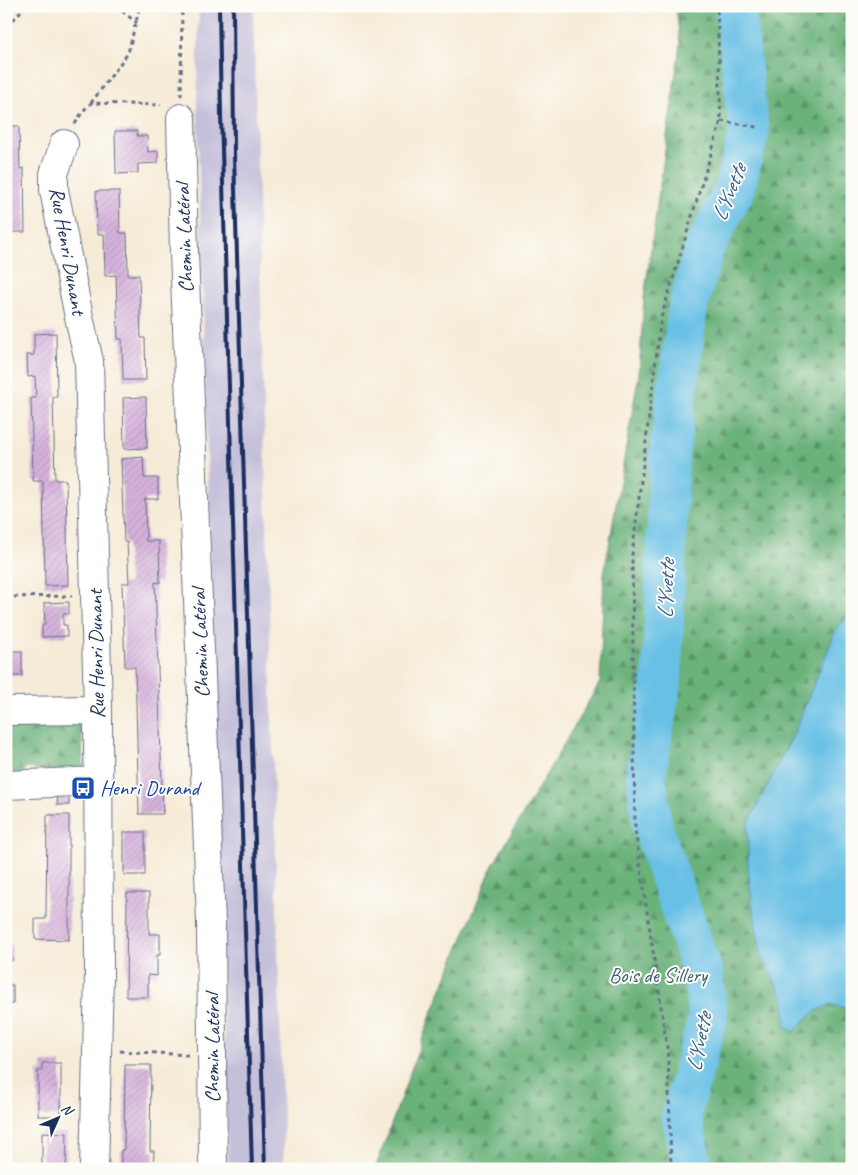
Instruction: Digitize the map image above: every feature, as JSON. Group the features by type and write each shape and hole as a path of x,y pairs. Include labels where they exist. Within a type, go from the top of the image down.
{"street":[{"name":"Chemin Latéral","path":"181,112 185,273 212,922 213,1169"},
{"name":"Rue Henri Dunant","path":"64,144 54,174 54,190 79,317 90,361 98,710 99,977 94,1169"},
{"path":"6,711 98,710"},
{"path":"6,785 98,781"}],"path":[{"path":"6,24 15,18 25,6"},
{"path":"116,6 137,23"},
{"path":"64,144 83,111 128,53 140,6"},
{"path":"91,103 181,112 182,6"},
{"path":"671,1169 668,1054 635,829 632,555 661,318 721,121 717,6"},
{"path":"721,121 757,127"},
{"path":"6,598 95,595"},
{"path":"97,1050 212,1057"}],"shaded area":[{"path":"199,6 253,6 284,1169 228,1169 197,102"}],"green space":[{"name":"Bois de Sillery","path":"676,6 852,6 852,1169 375,1169 431,1015 492,867 600,682 604,574 639,373 644,298 680,44"},
{"path":"80,715 84,774 26,768 6,810 6,719"}],"water":[{"path":"852,613 852,707 847,729 852,762 852,1010 830,1004 810,1015 794,1032 786,1026 785,1001 761,954 748,868 748,824 793,735 837,628"}],"building":[{"path":"6,126 19,126 20,169 24,168 25,232 6,232"},
{"path":"115,131 137,131 137,136 147,136 148,152 158,151 158,163 138,164 138,173 116,174"},
{"path":"96,191 119,191 120,233 127,233 128,275 139,275 141,338 145,338 146,380 123,380 122,339 118,339 116,275 105,276 104,234 97,234"},
{"path":"56,333 57,397 53,397 55,480 66,480 68,585 45,586 43,481 33,481 31,398 36,398 35,376 28,377 27,355 34,355 34,334"},
{"path":"146,397 147,448 124,449 123,398"},
{"path":"143,457 144,478 158,478 158,499 145,499 146,541 159,541 160,583 155,582 163,814 139,814 135,667 125,667 122,583 129,583 127,542 124,542 121,459"},
{"path":"69,602 69,614 63,614 63,625 67,625 67,636 42,637 42,625 45,625 44,603"},
{"path":"6,651 22,651 22,676 10,676 10,669 6,669"},
{"path":"58,792 69,792 69,805 57,805"},
{"path":"47,815 69,815 69,940 35,939 35,919 46,919"},
{"path":"124,832 145,832 145,875 124,875"},
{"path":"127,893 149,893 149,934 160,934 157,976 148,975 148,997 126,997"},
{"path":"6,944 11,944 12,961 6,961"},
{"path":"6,985 13,985 13,1004 6,1004"},
{"path":"42,1063 61,1063 61,1116 38,1116 38,1071 42,1071"},
{"path":"125,1065 151,1065 150,1151 154,1151 153,1169 121,1169 121,1150 124,1150"},
{"path":"42,1132 67,1133 66,1169 42,1169"}],"waterway":[{"name":"L'Yvette","path":"693,1169 681,1115 708,1017 703,974 652,825 646,775 662,678 669,455 688,307 705,246 733,193 749,133 735,6"}],"railway":[{"path":"219,6 252,1169"},
{"path":"233,6 234,157 265,1169"}],"place":[{"name":"Henri Durand","path":"83,788"}]}
